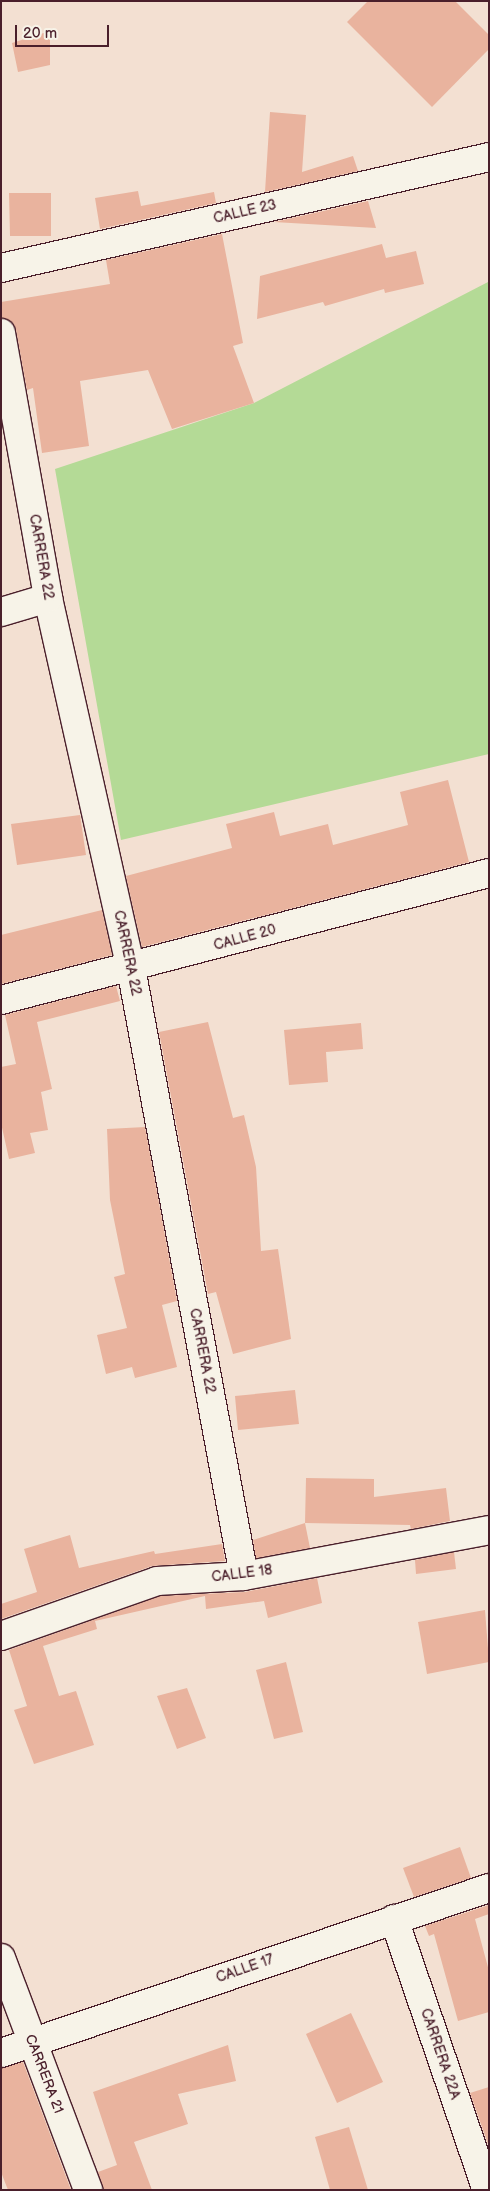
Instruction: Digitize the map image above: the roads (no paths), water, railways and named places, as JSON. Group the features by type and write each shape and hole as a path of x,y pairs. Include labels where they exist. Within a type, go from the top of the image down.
{"street":[{"name":"CALLE 23","path":"1,268 487,154"},
{"name":"CARRERA 22","path":"1,333 48,598 131,968 244,1576"},
{"path":"1,612 48,598"},
{"name":"CALLE 20","path":"1,1000 131,968 489,872"},
{"name":"CALLE 18","path":"1,1636 157,1581 244,1576 489,1530"},
{"name":"CALLE 17","path":"1,2053 489,1888"},
{"name":"CARRERA 22A","path":"394,1919 487,2190"},
{"name":"CARRERA 21","path":"1,1958 88,2190"}]}
